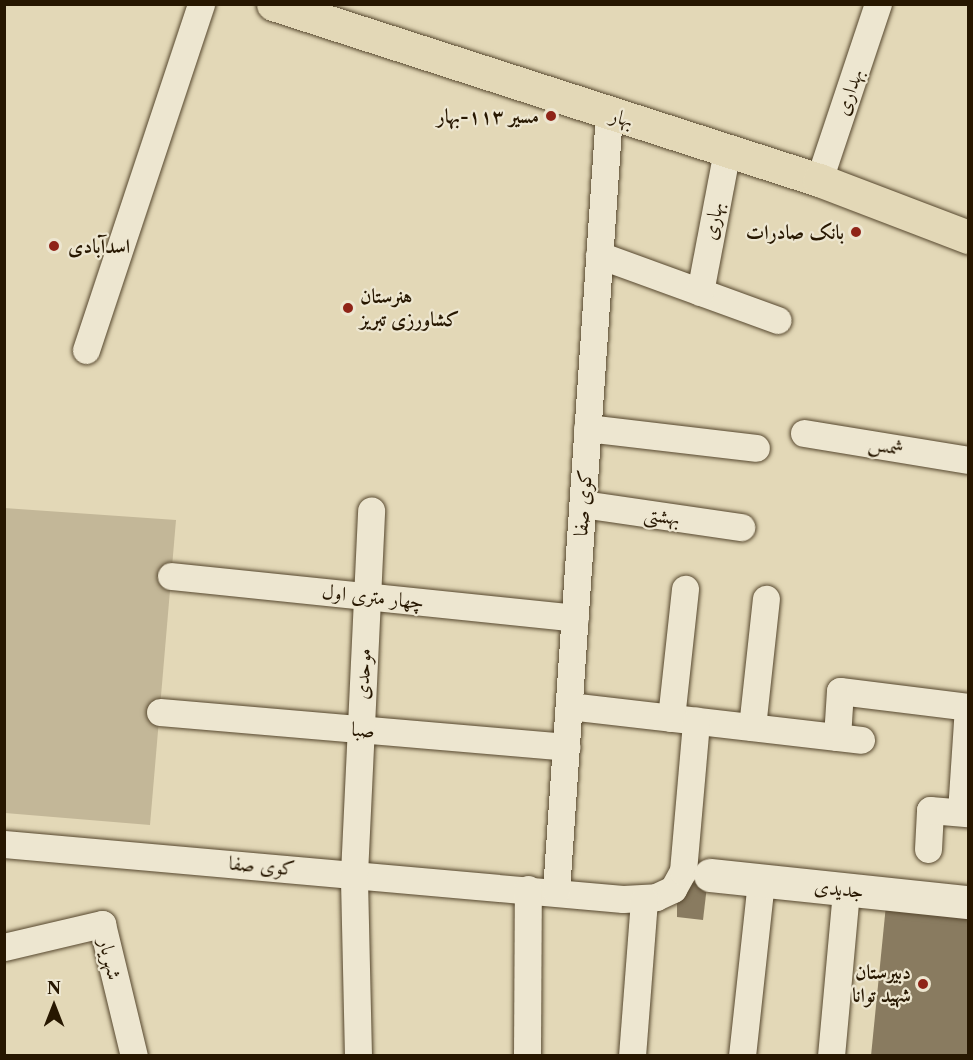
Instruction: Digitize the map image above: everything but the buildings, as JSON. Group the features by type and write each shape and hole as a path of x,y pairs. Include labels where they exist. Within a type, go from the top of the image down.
{"main road":[{"name":"بهار","path":"273,4 819,180 969,237"}],"street":[{"path":"86,350 201,4"},
{"name":"بهداری","path":"819,180 878,4"},
{"name":"کوی صفا","path":"556,891 609,114"},
{"name":"بهاری","path":"700,292 727,151"},
{"path":"599,255 778,320"},
{"path":"588,428 756,448"},
{"name":"شمس","path":"804,433 969,460"},
{"name":"بهشتی","path":"583,504 741,527"},
{"name":"موحدی","path":"358,1056 354,874 371,510"},
{"name":"چهار متری اول","path":"171,576 575,618"},
{"path":"632,1056 633,899 673,889 697,873 683,719 685,589"},
{"path":"752,727 766,599"},
{"path":"569,706 849,738 840,691 968,707 965,813 930,810 928,849"},
{"name":"صبا","path":"159,712 566,747"},
{"name":"کوی صفا","path":"4,844 633,899"},
{"name":"جدیدی","path":"697,873 969,902"},
{"path":"742,1056 761,880"},
{"path":"527,1056 528,889"},
{"path":"831,1056 846,890"},
{"name":"شهریار","path":"4,948 102,924 134,1056"}],"shaded area":[{"path":"4,508 176,520 150,825 5,813"}],"place":[{"name":"مسیر ۱۱۳-بهار","path":"551,116"},
{"name":"بانک صادرات","path":"856,232"},
{"name":"اسدآبادی","path":"54,246"},
{"name":"هنرستان کشاورزی تبریز","path":"348,308"},
{"name":"دبیرستان شهید توانا","path":"923,984"}]}
